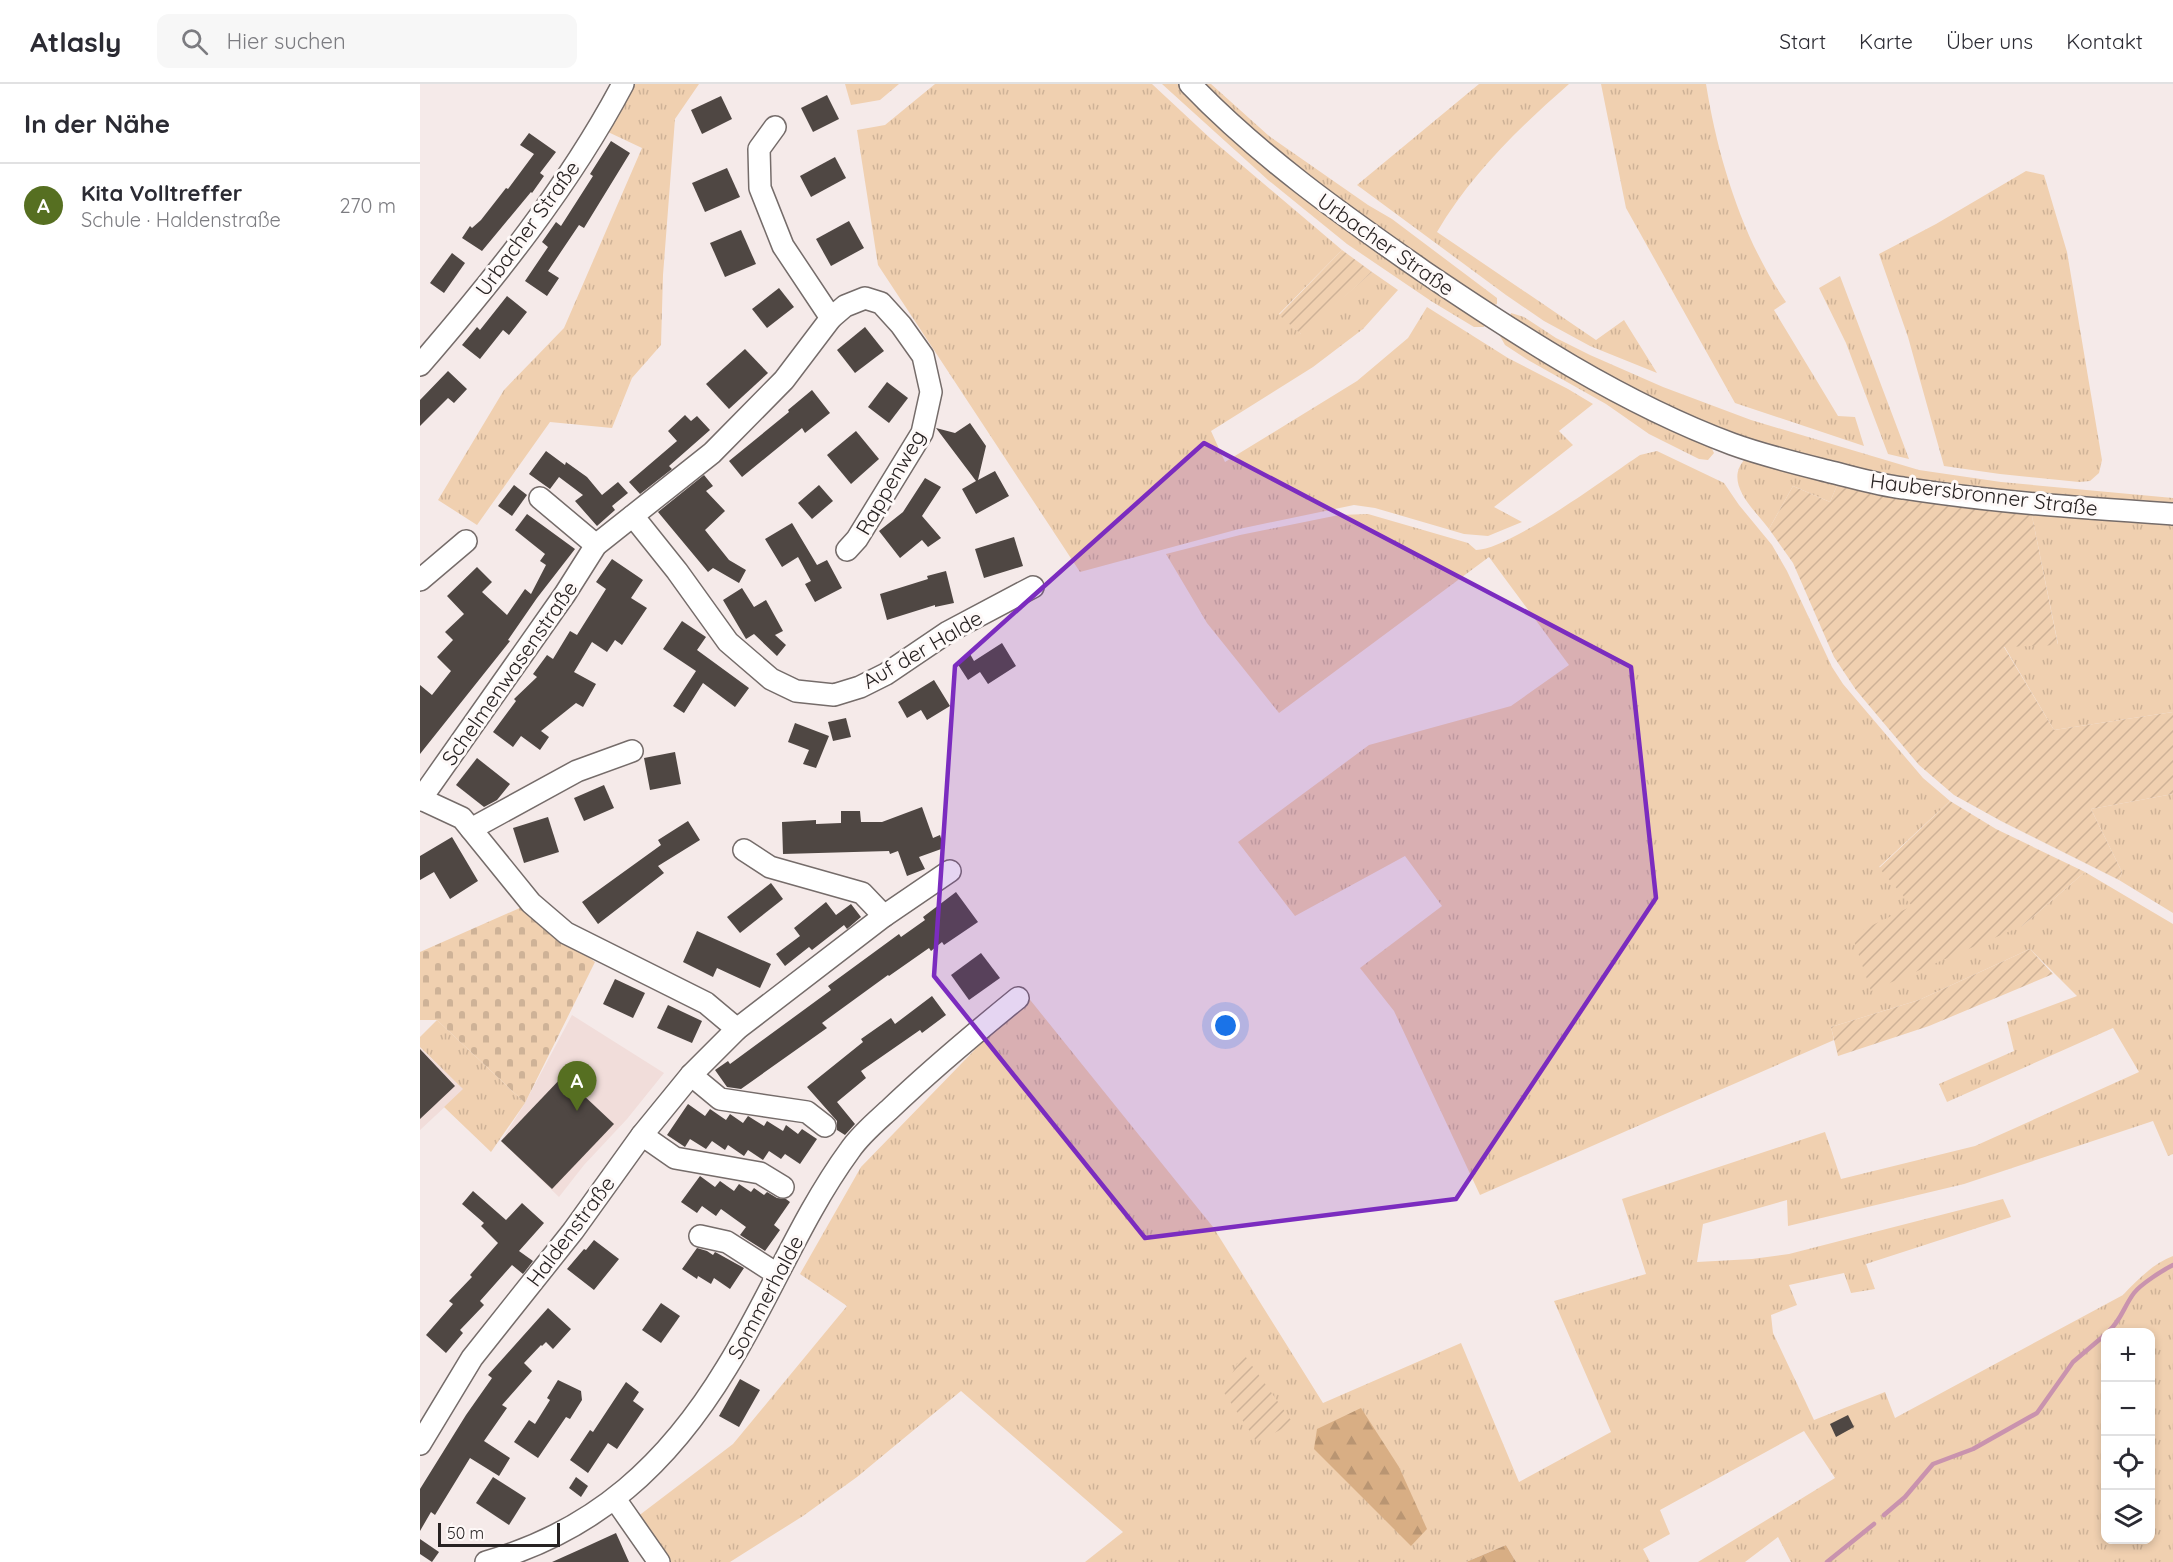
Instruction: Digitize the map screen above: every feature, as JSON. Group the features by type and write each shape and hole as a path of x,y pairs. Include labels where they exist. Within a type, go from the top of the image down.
{"street":[{"name":"Urbacher Straße","path":"420,365 491,280 532,226 602,123 623,84"},
{"name":"Urbacher Straße","path":"1190,84 1220,115 1306,187 1361,228 1496,321 1599,381"},
{"path":"775,127 759,149 760,188 783,246 831,318"},
{"name":"Rappenweg","path":"831,318 845,306 864,298 881,303 901,325 923,356 931,392 922,433 857,539 847,550"},
{"name":"Schelmenwasenstraße","path":"421,800 565,594 596,545 712,453 784,381 831,318"},
{"name":"Haubersbronner Straße","path":"1599,381 1731,444 1792,463 1900,488 2053,507 2173,514"},
{"path":"540,498 596,545"},
{"name":"Auf der Halde","path":"633,516 677,571 728,642 771,679 796,691 834,695 860,687 886,674 948,632 1033,587"},
{"path":"420,580 466,541"},
{"path":"471,829 577,771 632,751"},
{"path":"421,800 462,818 531,903 566,933 706,1003 737,1029"},
{"path":"744,850 770,867 862,893 884,916"},
{"name":"Haldenstraße","path":"420,1444 472,1358 573,1231 642,1135 691,1075 737,1029 884,916 950,871"},
{"name":"Sommerhalde","path":"486,1562 511,1555 578,1524 615,1499 662,1457 699,1410 728,1366 832,1175 852,1147 930,1071 1018,998"},
{"path":"691,1075 720,1099 807,1112 825,1126"},
{"path":"642,1135 675,1158 760,1173 783,1187"},
{"path":"700,1236 727,1242 777,1274"},
{"path":"615,1499 659,1562"}],"highlighted area":[{"path":"1204,443 1631,667 1656,898 1456,1199 1145,1238 934,976 955,666"}],"shaded area":[{"path":"572,1015 664,1073 559,1197 501,1141 525,1103"},
{"path":"420,1048 464,1089 420,1130"}],"green space":[{"path":"633,84 699,84 675,119 663,275 661,345 632,378 612,428 550,422 477,525 438,500 504,390 564,328 642,148 608,132"},
{"path":"845,84 899,84 880,100 851,105"},
{"path":"935,84 1152,84 1211,139 1342,250 1279,314 1301,334 1372,272 1398,290 1363,329 1313,367 1211,431 1225,462 1357,381 1408,338 1427,307 1508,358 1593,404 1559,431 1573,445 1494,507 1522,522 1488,536 1464,534 1375,508 1354,505 1239,529 1080,572 878,265 857,130 885,125"},
{"path":"1162,84 1178,84 1220,127 1486,322 1484,327 1474,327 1431,301 1347,244 1268,180"},
{"path":"1201,84 1211,84 1269,136 1368,205 1392,219 1497,298 1497,304 1492,306 1326,193"},
{"path":"1479,84 1569,84 1497,153 1465,191 1437,232 1596,340 1624,320 1657,373 1590,346 1544,321 1357,185"},
{"path":"1601,84 1706,84 1725,170 1734,198 1757,252 1786,302 1774,310 1838,416 1855,417 1864,446 1735,403 1626,208"},
{"path":"2026,171 2044,175 2067,252 2102,460 2099,473 2090,481 2079,482 2000,474 1944,466 1908,337 1879,254 1936,224"},
{"path":"1342,250 1372,272 1302,335 1279,315"},
{"path":"1840,276 1909,459 1888,454 1846,343 1819,288"},
{"path":"1511,313 1524,317 1556,338 1590,355 1663,387 1751,420 1919,470 2001,482 2173,498 2173,504 2042,496 1943,486 1871,474 1789,453 1708,424 1631,389 1552,344 1510,317"},
{"path":"1504,333 1709,443 1714,453 1708,460 1699,459 1649,434 1606,404 1505,345 1500,336"},
{"path":"1657,451 1724,483 1772,545 1787,571 1832,667 1843,684 1923,778 1950,801 1879,867 2022,926 2085,872 2173,924 2173,1154 2168,1156 2153,1121 1964,1184 1788,1226 1787,1200 1703,1224 1697,1262 1789,1254 2003,1199 2011,1217 1866,1264 1875,1289 1851,1293 1844,1273 1789,1285 1797,1305 1771,1315 1773,1333 1814,1420 1885,1392 1895,1418 2123,1295 2153,1267 2173,1256 2173,1562 1791,1562 1778,1537 1745,1562 1698,1562 1835,1478 1804,1431 1660,1510 1670,1534 1643,1549 1650,1562 1516,1562 1506,1545 1466,1562 1085,1562 1123,1532 961,1391 857,1477 803,1516 730,1562 668,1562 637,1517 733,1444 847,1306 800,1274 861,1167 1027,996 1213,1227 1323,1403 1461,1343 1519,1482 1611,1432 1554,1301 1646,1274 1622,1199 1825,1132 1841,1179 1975,1146 2139,1072 2113,1028 1947,1102 1939,1084 2014,1051 2007,1022 2077,996 2030,949 1919,1000 1831,1027 1834,1040 1480,1195 1394,1011 1360,968 1442,906 1405,856 1295,916 1238,842 1369,745 1511,706 1569,665 1489,557 1279,713 1207,623 1166,554 1240,535 1339,515 1368,514 1468,543 1476,550 1492,547 1512,538 1640,455"},
{"path":"1745,459 1838,483 1830,502 1793,486 1769,529 1743,496 1739,486 1737,477 1739,468"},
{"path":"1838,483 2031,511 2058,645 2004,647 2054,730 2173,712 2173,794 2091,809 2122,872 2119,880 1954,795 1919,765 1856,690 1834,657 1793,563 1769,529 1793,486 1830,502"},
{"path":"2031,511 2173,521 2173,712 2054,730 2004,646 2058,644"},
{"path":"2173,794 2173,913 2119,880 2122,872 2091,809"},
{"path":"1950,801 1996,829 2085,872 2022,926 1871,991 1852,935 1912,906 1879,868"},
{"path":"522,907 595,962 525,1103 437,1020 420,1020 420,952"},
{"path":"2030,949 2053,974 1929,1026 1838,1056 1831,1027 1919,1000"},
{"path":"437,1020 525,1103 491,1152 444,1107 463,1089 420,1047 420,1037"},
{"path":"1243,1353 1293,1423 1257,1442 1223,1391"},
{"path":"1361,1408 1399,1467 1427,1529 1411,1546 1314,1449 1317,1429"},
{"path":"1506,1545 1516,1562 1466,1562"}],"building":[{"path":"827,95 839,119 813,132 801,108"},
{"path":"721,96 732,119 702,134 691,110"},
{"path":"529,133 556,152 540,173 544,176 532,193 482,251 462,238 470,226 472,228 481,220 506,188 508,189 534,154 520,145"},
{"path":"611,141 630,153 584,228 579,225 548,271 559,278 547,296 525,281 548,247 542,242 556,222 561,226 593,176 590,174"},
{"path":"835,157 846,178 811,197 800,176"},
{"path":"727,168 740,197 705,212 692,183"},
{"path":"849,221 864,248 831,266 816,239"},
{"path":"741,230 756,264 725,277 710,243"},
{"path":"452,253 465,263 444,293 430,283"},
{"path":"779,288 794,307 767,328 752,309"},
{"path":"507,296 527,312 509,335 503,330 480,359 462,345 477,327 480,330"},
{"path":"865,327 884,351 855,373 837,350"},
{"path":"745,349 768,373 729,409 706,384"},
{"path":"448,371 467,389 454,403 448,398 420,426 420,400"},
{"path":"887,382 908,398 889,423 868,407"},
{"path":"812,390 830,413 805,433 802,428 742,477 729,461"},
{"path":"685,415 691,421 697,416 710,430 669,466 672,469 640,494 629,482 677,441 668,431"},
{"path":"970,423 986,446 978,480 995,471 1009,496 976,514 962,489 976,481 936,428 955,433"},
{"path":"856,431 879,459 851,484 827,455"},
{"path":"546,451 587,477 602,495 618,482 628,493 612,506 615,510 597,526 575,501 583,495 559,477 550,489 529,474"},
{"path":"704,475 713,486 706,491 725,511 705,530 729,560 746,570 739,583 713,568 708,572 658,512"},
{"path":"925,478 941,487 922,516 941,538 928,547 922,540 900,558 879,531 903,512"},
{"path":"514,485 527,495 512,516 498,506"},
{"path":"819,485 833,501 812,519 798,503"},
{"path":"527,514 575,549 537,598 508,640 510,641 420,754 420,685 432,695 451,671 437,657 453,640 445,632 464,614 447,596 477,567 492,582 482,592 507,615 525,589 531,594 546,565 540,561 545,554 515,530"},
{"path":"792,523 817,565 827,560 842,588 815,602 805,584 811,581 798,557 782,567 765,539"},
{"path":"1014,537 1023,566 984,578 975,549"},
{"path":"612,559 643,580 631,598 647,608 622,645 615,640 607,652 592,642 574,672 596,684 583,707 576,703 541,731 549,737 540,750 521,736 513,747 493,732 516,701 514,699 537,677 533,674 547,655 553,659 570,631 577,635 606,589 596,582"},
{"path":"946,571 954,603 935,607 935,605 887,620 880,594"},
{"path":"742,588 754,607 766,600 783,631 775,635 786,645 777,656 754,634 746,639 723,600"},
{"path":"682,621 706,637 697,650 749,688 735,707 703,683 684,713 673,706 696,671 663,649"},
{"path":"1002,643 1016,666 988,684 980,672 968,680 957,663 970,654 974,661"},
{"path":"934,680 950,706 927,720 921,710 907,718 898,702"},
{"path":"846,718 851,737 833,741 828,722"},
{"path":"795,723 829,736 816,768 803,764 809,750 788,742"},
{"path":"675,752 681,784 650,790 644,758"},
{"path":"477,758 510,784 497,800 484,807 456,785"},
{"path":"604,785 614,808 584,821 574,798"},
{"path":"922,807 933,838 940,835 944,848 919,857 925,869 907,876 898,851 890,854 889,851 783,854 782,822 816,820 816,824 841,823 841,811 860,811 861,822 882,822"},
{"path":"548,817 559,852 524,863 513,828"},
{"path":"688,821 700,840 658,866 664,873 598,924 582,902 661,845 658,840"},
{"path":"452,837 478,881 450,899 434,872 420,880 420,856"},
{"path":"771,883 783,899 740,933 727,917"},
{"path":"956,892 978,922 944,945 942,942 931,951 929,948 888,975 822,1023 827,1028 741,1089 727,1087 715,1070 728,1061 730,1064 831,990 828,986 899,934 901,937 925,920 923,917"},
{"path":"826,902 836,915 851,904 861,917 847,929 844,925 812,950 809,947 785,966 776,954 800,936 794,928"},
{"path":"697,931 771,964 760,988 717,968 713,977 683,962"},
{"path":"981,953 1000,978 969,1000 951,975"},
{"path":"615,979 645,993 633,1018 603,1004"},
{"path":"932,996 946,1015 922,1033 920,1030 861,1071 866,1078 837,1102 855,1124 845,1135 837,1130 837,1121 807,1087 863,1042 861,1039 891,1018 895,1024"},
{"path":"668,1005 702,1021 692,1043 657,1028"},
{"path":"420,1049 455,1086 420,1119"},
{"path":"563,1076 614,1124 552,1189 501,1141"},
{"path":"688,1104 705,1116 710,1109 726,1120 730,1114 743,1123 748,1116 764,1126 767,1121 783,1131 786,1125 798,1134 802,1129 817,1139 800,1164 785,1154 781,1159 769,1151 763,1160 748,1150 744,1156 728,1145 725,1150 712,1141 706,1149 690,1139 685,1147 667,1135"},
{"path":"700,1176 715,1187 720,1181 734,1191 739,1184 751,1192 754,1188 764,1195 767,1192 790,1202 774,1225 780,1230 765,1251 740,1235 746,1227 721,1209 716,1216 702,1206 697,1213 681,1202"},
{"path":"473,1191 506,1220 522,1203 544,1223 519,1251 533,1261 523,1274 512,1265 480,1301 484,1305 460,1330 463,1333 446,1353 426,1335 453,1304 449,1301 472,1277 470,1275 498,1243 481,1226 484,1223 462,1204"},
{"path":"594,1240 619,1259 594,1290 567,1269"},
{"path":"697,1248 713,1255 715,1252 744,1268 730,1289 714,1278 711,1284 698,1276 697,1279 682,1269"},
{"path":"661,1303 680,1316 661,1343 642,1330"},
{"path":"548,1308 571,1329 553,1349 546,1342 524,1363 532,1371 502,1405 507,1408 484,1441 510,1458 499,1476 470,1458 435,1515 431,1512 420,1531 420,1489 492,1378 488,1375"},
{"path":"740,1379 760,1390 739,1427 719,1416"},
{"path":"558,1380 581,1391 582,1400 570,1419 566,1417 538,1458 514,1442 529,1420 535,1424 550,1400 547,1398"},
{"path":"626,1382 639,1392 633,1401 644,1409 617,1449 608,1443 588,1473 570,1460 590,1430 593,1432"},
{"path":"1848,1415 1854,1427 1836,1437 1830,1424"},
{"path":"493,1477 526,1498 509,1525 476,1503"},
{"path":"576,1477 588,1486 581,1497 569,1488"},
{"path":"616,1533 629,1562 552,1562 581,1549"},
{"path":"420,1539 439,1552 432,1562 420,1554"}],"waterway":[{"path":"2112,1328 2137,1289 2173,1265"},
{"path":"1884,1515 1905,1497 1933,1464 1973,1449 2037,1413 2073,1362 2101,1338"},
{"path":"1827,1562 1874,1524"}],"place":[{"name":"Kita Volltreffer","path":"577,1111"}]}
